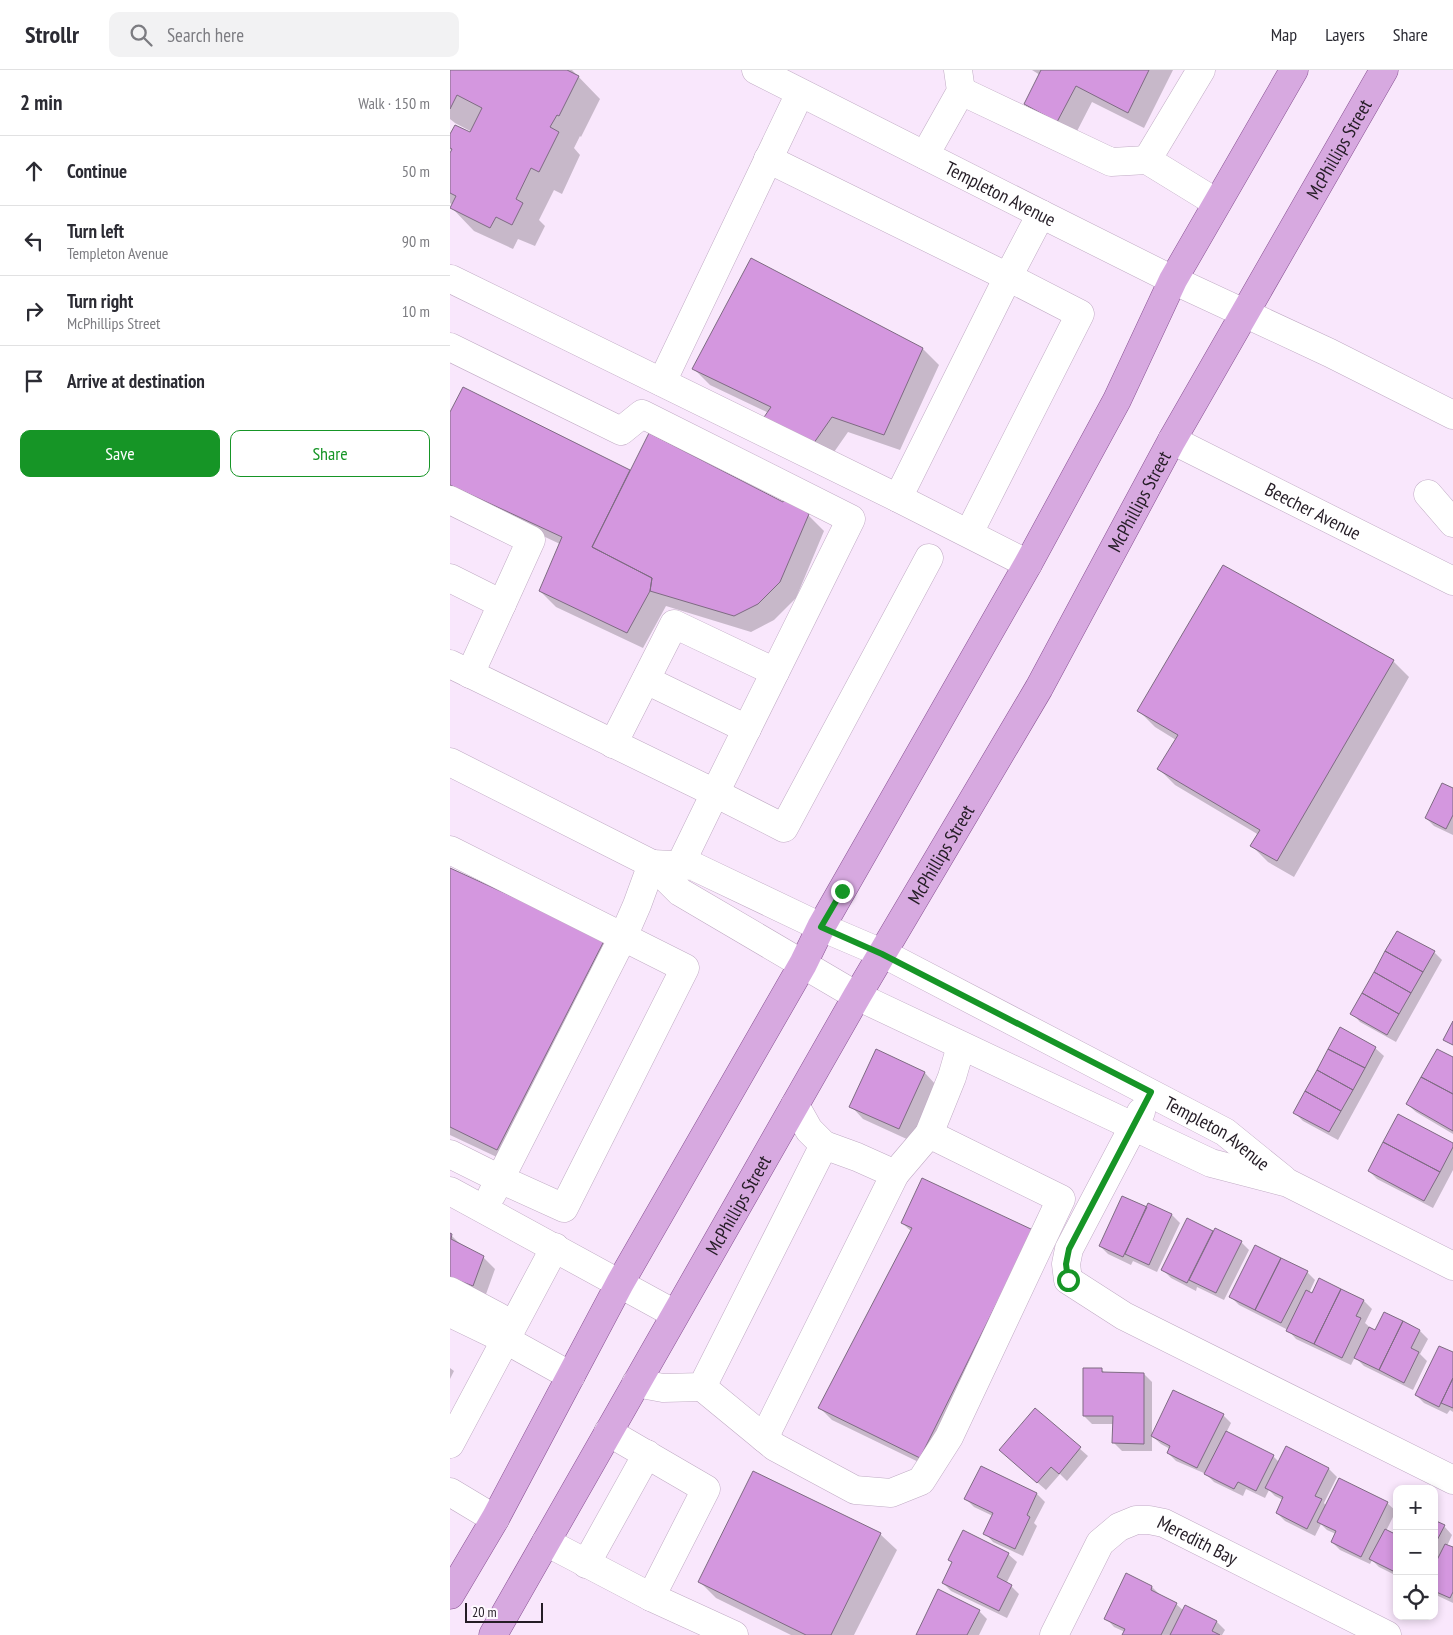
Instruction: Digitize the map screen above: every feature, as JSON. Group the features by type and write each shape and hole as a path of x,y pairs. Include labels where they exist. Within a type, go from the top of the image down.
{"main road":[{"path":"450,1595 495,1519 620,1283 803,964 821,927 1028,564 1117,400 1173,280 1294,70"},
{"name":"McPhillips Street","path":"494,1635 857,996 1038,688 1172,440 1384,70"}],"street":[{"name":"Templeton Avenue","path":"756,70 1173,280 1330,353 1453,415"},
{"path":"1147,160 1201,70"},
{"path":"925,155 960,80 1111,162 1147,160 1217,204"},
{"path":"662,382 800,93"},
{"path":"768,159 1008,276 1080,314 969,533"},
{"path":"898,498 1008,276 1041,214"},
{"path":"451,279 969,533 1028,564"},
{"path":"450,347 621,431 642,414 850,519 680,865"},
{"name":"Beecher Avenue","path":"1172,440 1453,580"},
{"path":"1428,494 1453,523"},
{"path":"450,500 531,540 502,604 460,669 784,828 929,558"},
{"path":"450,578 502,604"},
{"path":"614,744 674,624 775,672"},
{"path":"646,680 747,729"},
{"path":"450,762 652,864 637,906 623,937 485,1209"},
{"path":"450,850 685,968 564,1208 550,1245 510,1333 450,1444"},
{"name":"Templeton Avenue","path":"652,864 693,866 882,954 1225,1132 1288,1184"},
{"name":"Templeton Avenue","path":"652,864 680,892 857,996 1211,1163 1288,1184 1451,1262"},
{"path":"764,1438 895,1174 929,1134 952,1077 961,1046"},
{"path":"1151,1092 1069,1249 1066,1264 1068,1280 1124,1316 1453,1480"},
{"path":"795,1105 809,1130 824,1145 895,1174"},
{"path":"636,1383 663,1388 702,1387 775,1447 855,1490 891,1492 921,1481 949,1437 1060,1199 929,1134"},
{"path":"702,1387 824,1145"},
{"path":"450,1154 564,1208"},
{"path":"450,1191 675,1314"},
{"path":"450,1290 571,1376"},
{"path":"450,1313 510,1333"},
{"path":"608,1432 706,1489 651,1597"},
{"path":"586,1564 647,1454"},
{"path":"450,1492 495,1519"},
{"name":"Meredith Bay","path":"1054,1635 1100,1543 1119,1527 1136,1520 1149,1520 1164,1523 1387,1635"},
{"path":"546,1542 651,1597 734,1635"}],"building":[{"path":"450,70 567,70 579,76 559,116 557,115 550,127 559,132 539,172 531,168 516,199 523,203 512,225 496,217 490,228 450,208 456,196 450,193 450,153 452,149 450,148 450,134 455,125 470,132 482,108 457,95 450,109"},
{"path":"1041,70 1149,70 1128,113 1076,86 1057,122 1024,104"},
{"path":"751,258 923,348 884,435 832,417 809,450 760,423 771,407 692,369"},
{"path":"463,387 630,470 592,547 652,578 650,591 627,633 539,591 562,537 450,485 450,412"},
{"path":"649,433 783,502 787,496 809,514 780,582 758,604 734,616 650,591 652,578 592,547"},
{"path":"1223,565 1394,660 1277,861 1250,846 1260,830 1157,769 1178,735 1137,711"},
{"path":"1442,783 1453,788 1453,815 1446,829 1425,818"},
{"path":"450,868 605,939 497,1150 450,1127"},
{"path":"1397,931 1435,951 1423,972 1385,951"},
{"path":"1385,951 1423,972 1411,993 1374,972"},
{"path":"1374,972 1411,993 1399,1014 1362,993"},
{"path":"1362,993 1399,1014 1387,1035 1350,1014"},
{"path":"1453,1021 1453,1045 1443,1040"},
{"path":"1340,1027 1376,1047 1365,1068 1328,1049"},
{"path":"876,1049 925,1072 899,1129 849,1107"},
{"path":"1328,1049 1365,1068 1353,1090 1317,1070"},
{"path":"1437,1049 1453,1057 1453,1094 1421,1077"},
{"path":"1317,1070 1353,1090 1341,1111 1305,1091"},
{"path":"1421,1077 1453,1094 1453,1131 1406,1104"},
{"path":"1305,1091 1341,1111 1329,1132 1293,1113"},
{"path":"1398,1114 1453,1143 1453,1147 1440,1172 1383,1142"},
{"path":"1383,1142 1440,1172 1424,1201 1368,1171"},
{"path":"922,1178 1033,1230 920,1458 818,1408 912,1228 901,1223"},
{"path":"1122,1196 1147,1207 1123,1257 1099,1246"},
{"path":"1148,1203 1172,1214 1149,1265 1125,1254"},
{"path":"1187,1218 1213,1231 1187,1283 1161,1270"},
{"path":"1215,1228 1242,1241 1216,1293 1189,1280"},
{"path":"450,1233 452,1234 451,1239 484,1256 473,1286 455,1279 450,1283"},
{"path":"1255,1245 1281,1258 1255,1310 1229,1297"},
{"path":"1281,1258 1308,1271 1281,1323 1255,1310"},
{"path":"1319,1278 1341,1289 1314,1344 1286,1331 1306,1290 1312,1293"},
{"path":"1341,1289 1364,1300 1356,1316 1361,1318 1342,1358 1314,1344"},
{"path":"1384,1312 1403,1321 1379,1370 1354,1358 1369,1327 1375,1330"},
{"path":"1403,1321 1420,1330 1411,1348 1419,1352 1404,1383 1379,1370"},
{"path":"1439,1346 1453,1352 1453,1378 1439,1407 1415,1395"},
{"path":"1083,1368 1102,1368 1102,1372 1144,1373 1144,1444 1112,1443 1113,1416 1083,1416"},
{"path":"1453,1378 1453,1408 1441,1403"},
{"path":"1173,1390 1224,1414 1197,1468 1167,1453 1170,1446 1151,1436"},
{"path":"1035,1408 1081,1447 1059,1474 1051,1467 1037,1483 999,1450"},
{"path":"1226,1431 1274,1455 1256,1491 1238,1482 1234,1489 1204,1474"},
{"path":"1286,1446 1329,1468 1315,1496 1322,1499 1307,1529 1276,1513 1283,1497 1265,1488"},
{"path":"981,1466 1037,1493 1027,1515 1030,1517 1015,1549 983,1534 993,1513 964,1499"},
{"path":"753,1471 881,1533 831,1635 806,1635 698,1582"},
{"path":"1339,1478 1388,1502 1361,1557 1331,1542 1336,1531 1317,1522"},
{"path":"1438,1522 1445,1525 1438,1538"},
{"path":"1385,1529 1393,1533 1393,1571 1369,1559"},
{"path":"963,1530 1009,1553 997,1577 1012,1585 999,1611 942,1583 952,1562 948,1560"},
{"path":"1445,1544 1453,1547 1453,1592 1450,1598 1438,1593 1438,1558"},
{"path":"1126,1573 1152,1586 1151,1590 1177,1603 1161,1635 1122,1635 1125,1629 1104,1619"},
{"path":"938,1589 980,1610 967,1635 916,1635"},
{"path":"1185,1605 1217,1621 1212,1631 1220,1635 1170,1635"}],"route":[{"path":"842,891 821,927 882,954 1151,1092 1069,1249 1066,1264 1068,1280"}]}
